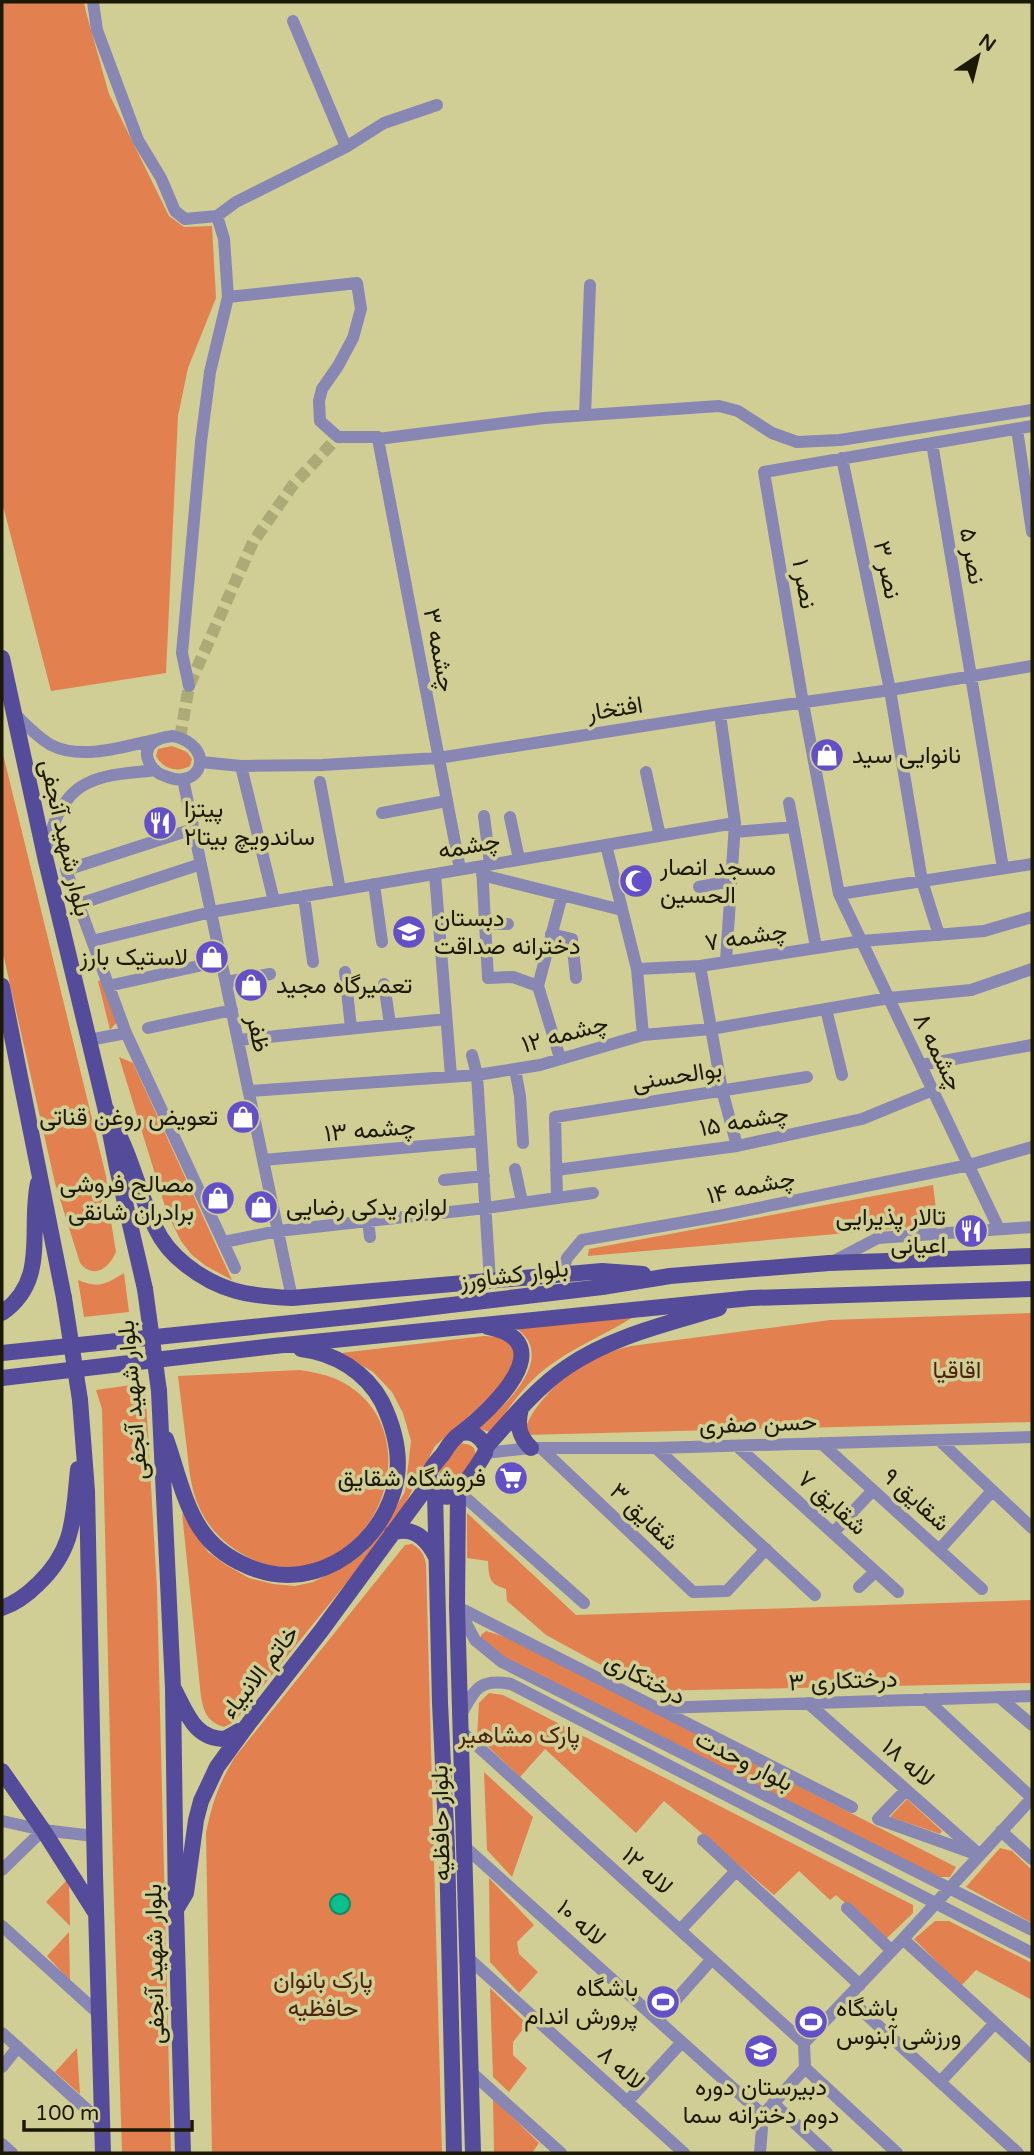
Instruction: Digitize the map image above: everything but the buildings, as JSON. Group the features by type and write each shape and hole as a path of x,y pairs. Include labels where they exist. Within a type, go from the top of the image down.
{"main road":[{"name":"بلوار شهید آنجفی","path":"2,658 145,1289 159,1391 173,1688 183,2153"},
{"path":"2,986 64,1298 80,1400 87,1491 103,2153"},
{"path":"105,1107 126,1150 156,1230 176,1258 200,1276 224,1289 251,1295 292,1298 602,1271 670,1276"},
{"path":"2,1313 23,1291 33,1269 34,1202 40,1174"},
{"name":"بلوار کشاورز","path":"2,1353 358,1316 602,1287 670,1276 829,1263 1032,1256"},
{"name":"بلوار کشاورز","path":"2,1378 274,1346 751,1298 1032,1289"},
{"path":"479,1325 506,1332 515,1338 522,1351 522,1358 510,1384 481,1416 454,1439 430,1471 432,1488 447,1497 458,1491 485,1450 521,1408 557,1374 590,1353 630,1336 751,1298"},
{"path":"160,1423 189,1505 200,1527 215,1546 258,1572 280,1576 300,1576 321,1571 345,1557 369,1536 386,1512 395,1488 398,1466 396,1440 389,1417 367,1380 349,1367 320,1352 274,1346"},
{"path":"521,1408 519,1429 524,1440 536,1448"},
{"path":"461,1433 474,1434 481,1439 485,1450"},
{"path":"2,1608 16,1603 35,1587 51,1572 63,1553 71,1530 82,1436"},
{"name":"خاتم الانبیاء","path":"176,1910 186,1893 201,1801 217,1767 392,1533 432,1488"},
{"name":"بلوار حافظیه","path":"432,1488 447,1848 454,2153"},
{"name":"بلوار حافظیه","path":"458,1491 457,1607 473,2153"},
{"path":"392,1533 402,1530 417,1534 428,1543 436,1558"},
{"path":"173,1688 194,1725 204,1735 225,1739 249,1723"},
{"path":"2,1771 97,1915"},
{"path":"451,2072 471,2072"}],"street":[{"path":"93,2 97,30 138,140 161,178 175,211 186,219 218,216 236,202 346,147 384,123 438,105"},
{"path":"293,21 346,147"},
{"path":"188,686 182,653 201,442 210,372 228,298 224,239 218,216"},
{"path":"228,298 357,283 361,309 353,338 322,389 320,401 320,421 338,437 379,439 585,415 719,406 738,411 772,433 797,442 840,440 1032,410"},
{"path":"585,415 590,285"},
{"path":"842,458 1032,426"},
{"path":"1017,429 1032,533"},
{"name":"چشمه ۳","path":"379,439 460,869"},
{"name":"نصر ۵","path":"932,443 1003,868"},
{"name":"نصر ۱","path":"839,894 764,472 842,458"},
{"name":"نصر ۳","path":"842,458 890,690 922,881 939,934"},
{"name":"افتخار","path":"201,762 241,766 322,765 438,758 1032,666"},
{"path":"14,713 41,738 60,749 72,751 122,747 158,738 173,736 187,741 198,751 201,762 197,773 183,779 168,778 155,770 147,758 151,743 158,738"},
{"path":"720,714 735,828 726,961"},
{"path":"241,766 274,901"},
{"path":"46,861 48,844 58,815 64,804 80,788 100,779 155,770"},
{"path":"646,772 660,835"},
{"name":"ظفر","path":"183,779 292,1298"},
{"path":"320,782 340,890"},
{"path":"383,813 446,801"},
{"path":"789,803 817,947"},
{"path":"484,816 488,978 513,977 538,986"},
{"path":"510,817 519,859"},
{"name":"چشمه","path":"92,941 211,912 460,869 485,868 519,859 660,835 735,828 793,827"},
{"path":"193,829 66,870 126,1033 235,1268"},
{"path":"606,845 637,969 643,1035"},
{"path":"79,904 201,864"},
{"path":"839,894 1032,864"},
{"path":"485,868 562,895 622,910"},
{"path":"436,874 451,1076"},
{"path":"699,887 731,881"},
{"path":"374,884 382,942"},
{"name":"چشمه ۸","path":"839,894 999,1229"},
{"path":"560,1058 538,986 562,895"},
{"path":"304,896 313,962"},
{"name":"چشمه ۷","path":"637,969 700,966 862,941 984,931 1032,917"},
{"path":"485,924 508,924"},
{"path":"551,934 572,939 576,978"},
{"path":"108,986 221,961"},
{"path":"700,966 722,1090 737,1146"},
{"name":"چشمه ۱۲","path":"249,1091 477,1075 540,1065 643,1035 711,1029 889,998 971,990 1032,969"},
{"path":"345,972 351,1028"},
{"path":"226,982 270,974"},
{"path":"384,984 390,1024"},
{"path":"826,1009 842,1075"},
{"path":"148,1028 232,1010"},
{"path":"238,1040 446,1019"},
{"path":"89,1040 126,1033"},
{"path":"921,1065 1032,1045"},
{"path":"472,1055 477,1075 490,1281"},
{"path":"515,1069 523,1143"},
{"name":"بوالحسنی","path":"556,1170 555,1117 807,1077"},
{"name":"چشمه ۱۵","path":"556,1170 737,1146 862,1119 933,1090"},
{"name":"چشمه ۱۳","path":"263,1160 481,1141"},
{"name":"چشمه ۱۴","path":"561,1275 567,1258 582,1240 719,1216 969,1165 1032,1147"},
{"path":"515,1169 522,1202"},
{"path":"556,1170 557,1197"},
{"path":"444,1180 484,1176"},
{"path":"224,1242 278,1231 593,1193"},
{"path":"368,1221 370,1237"},
{"path":"829,1263 878,1238 1032,1227"},
{"name":"حسن صفری","path":"485,1450 1032,1437"},
{"path":"939,1440 1032,1528"},
{"name":"شقایق ۹","path":"821,1443 982,1589"},
{"name":"شقایق ۷","path":"737,1446 898,1592"},
{"name":"شقایق ۳","path":"536,1448 693,1592 727,1591 766,1549"},
{"path":"656,1448 815,1595"},
{"path":"833,1533 873,1490"},
{"path":"458,1491 584,1603"},
{"path":"939,1550 992,1491"},
{"path":"859,1587 875,1572"},
{"name":"درختکاری","path":"457,1607 852,1807"},
{"name":"بلوار وحدت","path":"457,1607 475,1640 502,1662 1032,1930"},
{"name":"بلوار وحدت","path":"461,1713 482,1685 492,1681 510,1684 1032,1953"},
{"name":"درختکاری ۳","path":"655,1708 1032,1696"},
{"path":"999,1697 1032,1725"},
{"path":"760,2153 763,2115 805,2068 804,2043 1032,1798 926,1699"},
{"name":"لاله ۱۸","path":"808,1703 980,1855"},
{"name":"لاله ۱۲","path":"461,1731 804,2043"},
{"path":"906,1790 878,1819 980,1855"},
{"path":"2,1821 43,1830 94,1836"},
{"path":"2,1870 43,1830"},
{"path":"1001,1831 1032,1859"},
{"path":"703,1840 860,1985"},
{"name":"لاله ۱۰","path":"464,1846 763,2115"},
{"path":"680,1930 736,1871"},
{"path":"847,1908 892,1951"},
{"path":"2,1926 99,2014"},
{"path":"903,1939 1032,2057"},
{"name":"لاله ۸","path":"467,1957 678,2151"},
{"path":"658,2020 712,1959"},
{"path":"848,1998 1018,2153"},
{"path":"940,2082 995,2023"},
{"path":"2,2033 102,2123"},
{"path":"627,2102 682,2042"},
{"path":"2,2067 18,2048"},
{"path":"805,2068 897,2153"},
{"path":"471,2072 561,2153"},
{"path":"773,2103 827,2153"},
{"path":"2,2144 12,2153"}],"green space":[{"path":"2,2 84,2 109,94 169,216 184,227 212,226 216,298 188,368 178,416 166,673 51,691 2,502"},
{"path":"172,746 187,752 192,759 190,766 175,769 166,767 159,760 156,756 158,749"},
{"path":"2,750 106,1176 116,1252 105,1267 96,1271 85,1268 80,1263 55,1183 2,949"},
{"path":"101,980 117,1022 110,1030 98,981"},
{"path":"119,1057 133,1063 232,1280 206,1266 192,1255 181,1241 167,1213"},
{"path":"933,1185 938,1225 588,1256 589,1249"},
{"path":"124,1273 129,1312 84,1317 78,1280 102,1284"},
{"name":"اقاقیا","path":"1032,1313 1032,1422 525,1435 526,1426 538,1405 575,1368 606,1353 631,1346 830,1320"},
{"path":"636,1315 545,1369 523,1391 492,1433 478,1428 501,1408 522,1382 529,1368 532,1353 528,1340 516,1328"},
{"path":"484,1336 499,1337 510,1343 515,1352 515,1362 496,1392 435,1446 405,1504 368,1556 234,1722 224,1727 210,1720 201,1697 182,1513 208,1552 249,1578 295,1586 313,1582 347,1565 365,1552 405,1492 411,1441 403,1413 392,1392 373,1372 341,1353"},
{"path":"300,1370 336,1379 365,1399 382,1426 388,1456 385,1487 373,1517 352,1542 325,1559 292,1567 274,1566 256,1561 230,1546 215,1532 199,1507 190,1472 178,1376"},
{"path":"145,1383 157,1589 171,2153 122,2153 102,1409 96,1390"},
{"path":"461,1443 474,1448 476,1455 460,1479 453,1485 445,1484 439,1478 440,1469"},
{"path":"467,1513 576,1615 1032,1600 1032,1683 649,1691 546,1635 507,1601 506,1589 491,1580 488,1561 467,1558"},
{"name":"پارک بانوان حافظیه","path":"412,1544 422,1552 426,1564 442,2153 212,2153 206,1833 214,1803 235,1757 405,1545"},
{"path":"486,1631 509,1638 956,1867 950,1877 938,1877 500,1655 481,1641 481,1635"},
{"name":"پارک مشاهیر","path":"489,1693 503,1695 913,1905 913,1913 886,1939 836,1895 830,1900 799,1871 774,1895 664,1801 636,1833 545,1749 520,1777 477,1736 479,1703"},
{"path":"484,1772 533,1817 512,1877 487,1850"},
{"path":"907,1799 942,1831 940,1834 890,1817"},
{"path":"1000,1848 1012,1851 1032,1870 1032,1923 966,1887"},
{"path":"69,1878 70,1926 46,1902"},
{"path":"489,1878 534,1925 517,1942 519,1954 538,1972 519,1993 490,1962"},
{"path":"935,1921 949,1921 1032,1963 1032,2000 976,1970 961,1986 914,1939"},
{"path":"69,1932 70,1981 47,1956"},
{"path":"490,1988 527,2024 513,2042 513,2055 527,2068 509,2092 493,2077"},
{"path":"77,2048 80,2094 55,2072"},
{"path":"493,2098 539,2143 532,2153 494,2153"}],"shaded area":[{"path":"340,1894 347,1897 350,1904 347,1911 340,1914 333,1911 330,1904 333,1897"}],"tunnel":[{"path":"180,738 189,686 253,542 293,485 338,437"}],"place":[{"name":"نانوایی‌ سید","path":"827,755"},
{"name":"پیتزا ساندویچ بیتا۲","path":"160,823"},
{"name":"مسجد انصار الحسین","path":"636,881"},
{"name":"دبستان دخترانه صداقت","path":"409,932"},
{"name":"لاستیک بارز","path":"212,957"},
{"name":"تعمیرگاه مجید","path":"251,985"},
{"name":"تعویض روغن قناتی","path":"243,1117"},
{"name":"مصالح فروشی برادران شانقی","path":"218,1198"},
{"name":"لوازم یدکی رضایی","path":"261,1207"},
{"name":"تالار پذیرایی اعیانی","path":"971,1231"},
{"name":"فروشگاه شقایق","path":"511,1478"},
{"name":"باشگاه پرورش اندام","path":"663,2002"},
{"name":"باشگاه ورزشی آبنوس","path":"811,2022"},
{"name":"دبیرستان دوره دوم دخترانه سما","path":"761,2051"}]}
